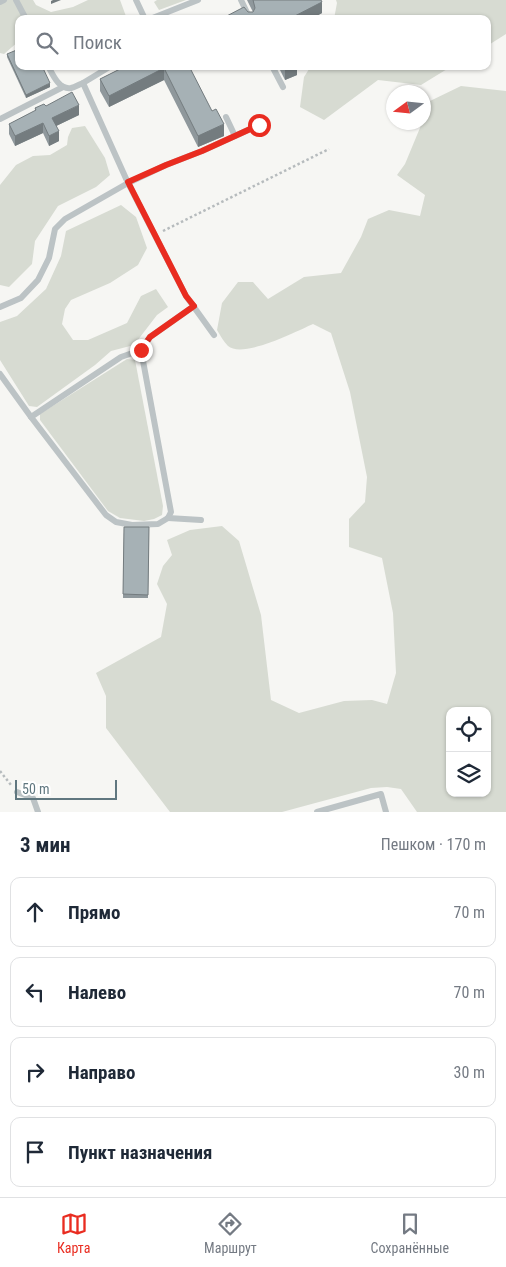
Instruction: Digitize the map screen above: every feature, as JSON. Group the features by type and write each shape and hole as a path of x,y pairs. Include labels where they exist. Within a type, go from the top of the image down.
{"lane":[{"path":"0,2 4,0"},
{"path":"16,0 24,15"},
{"path":"136,0 143,15"},
{"path":"160,15 198,0"},
{"path":"241,0 248,15"},
{"path":"50,70 55,79 63,87"},
{"path":"0,119 63,87 71,88 83,83 105,70"},
{"path":"274,70 282,87"},
{"path":"83,83 128,182 186,296 214,335"},
{"path":"226,117 235,136"},
{"path":"0,307 21,298 38,280 49,258 55,229 66,219 128,182 259,125"},
{"path":"31,416 121,357 141,350 150,337 194,306"},
{"path":"0,374 106,515 116,522 158,524 168,518 171,512 141,350"},
{"path":"168,518 200,520"},
{"path":"17,792 33,798 38,812"},
{"path":"318,812 381,794 386,812"}],"path":[{"path":"155,235 329,149"},
{"path":"0,771 17,792"}],"shaded area":[{"path":"0,0 33,0 36,5 51,12 73,7 88,0 120,0 126,15 15,15 15,44 4,54 0,53"},
{"path":"157,0 186,0 159,10 154,2"},
{"path":"336,0 506,0 506,34 491,43 491,15 335,15"},
{"path":"308,70 445,70 421,85 378,80 324,120 300,107 304,77"},
{"path":"461,86 506,91 506,812 417,812 401,789 387,787 371,788 282,812 170,812 106,728 106,696 96,673 161,637 167,604 157,584 163,566 172,555 167,540 190,530 222,526 239,541 261,615 271,700 299,713 344,701 372,700 387,704 396,673 393,613 382,558 349,547 349,519 365,502 367,477 350,392 331,333 313,324 257,347 235,349 228,346 217,330 222,303 238,282 253,282 268,299 304,277 341,273 361,237 368,219 389,210 420,216 425,195 397,175 405,164 419,130 431,130 431,101"},
{"path":"85,126 105,158 110,175 96,187 58,206 35,241 32,264 9,287 0,285 0,185 16,165 33,156 50,155 67,145 72,128"},
{"path":"121,205 136,217 147,248 138,265 110,283 71,300 65,309 62,324 73,340 88,340 127,323 141,296 156,289 168,307 157,315 134,345 111,351 95,365 37,407 29,406 0,360 0,322 17,316 46,289 61,256 66,231"},
{"path":"127,359 135,360 163,506 162,515 144,521 120,518 108,511 40,420 40,414"}],"building":[{"path":"253,0 321,0 322,2 297,15 229,15 244,7 248,12 253,12 255,8"},
{"path":"15,51 15,70 44,70 50,83 26,95 7,54"},
{"path":"118,70 160,70 109,96 100,79"},
{"path":"165,70 191,70 212,111 216,109 224,124 198,136"},
{"path":"72,92 79,105 52,118 59,131 49,136 43,123 15,136 9,124 36,110 35,108 44,104 46,106"},
{"path":"124,527 149,527 148,595 123,594"}],"route":[{"path":"141,350 150,337 194,306 186,296 128,182 259,125"}]}
